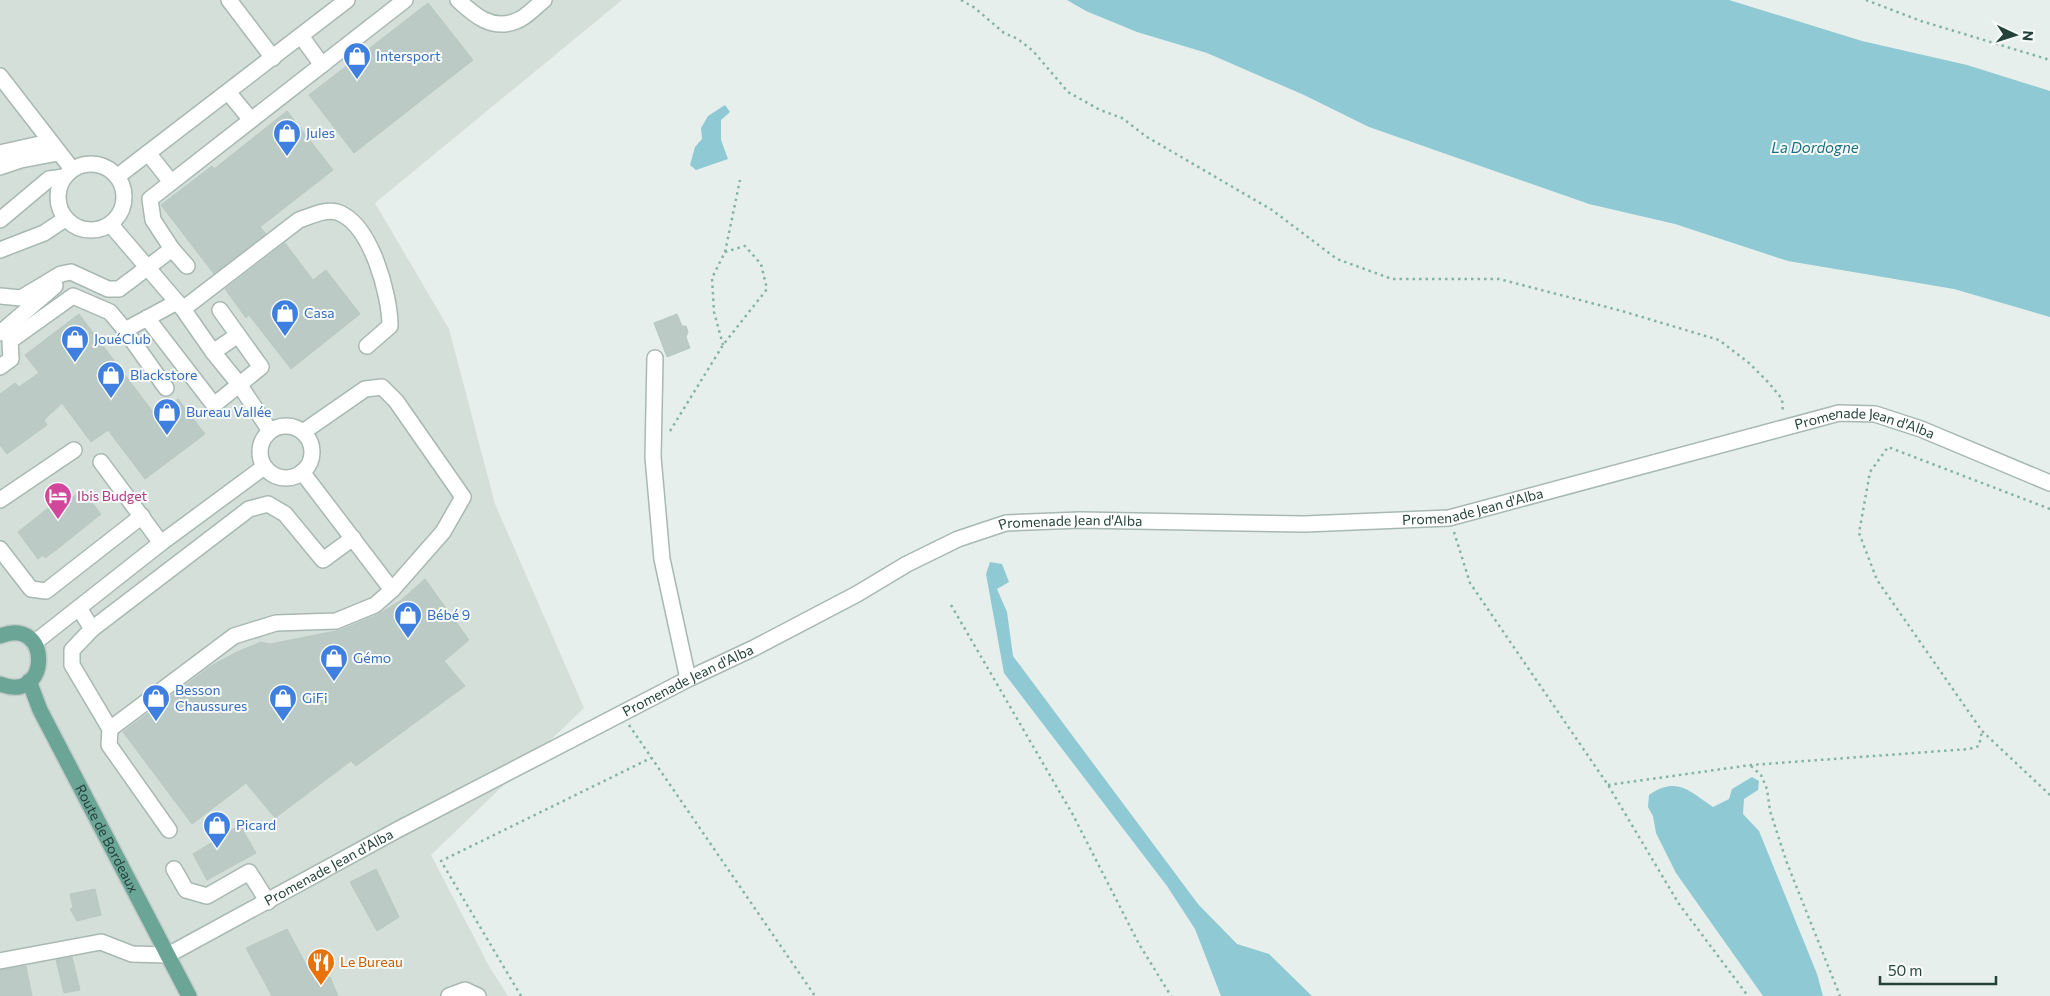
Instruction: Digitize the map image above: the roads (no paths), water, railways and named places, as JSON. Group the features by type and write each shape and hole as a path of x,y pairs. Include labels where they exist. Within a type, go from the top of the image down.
{"main road":[{"path":"0,635 19,633 34,643 38,650 39,667 29,681 14,687 0,684"},
{"name":"Route de Bordeaux","path":"29,681 40,710 189,996"}],"street":[{"path":"229,0 272,58"},
{"path":"118,176 347,0"},
{"path":"187,266 172,250 153,220 150,199 322,65 387,6 405,0"},
{"path":"458,0 472,13 493,25 516,21 544,0"},
{"path":"301,36 322,65"},
{"path":"0,76 54,148 68,173"},
{"path":"228,92 251,120"},
{"path":"0,141 54,148"},
{"path":"0,153 30,146"},
{"path":"0,167 54,148"},
{"path":"148,153 171,182"},
{"path":"0,220 49,180 68,173 81,165 101,165 118,176 123,186 124,202 118,217 110,225 102,230 82,230 65,219 60,210 58,198 59,187 68,173"},
{"path":"125,330 147,318 180,305 300,220 322,212 335,212 347,217 357,226 383,281 390,306 390,326 367,346"},
{"path":"0,250 44,233 65,219"},
{"path":"110,225 180,305 213,352 239,384 270,431"},
{"path":"0,296 21,298 61,274 71,272 108,289 119,288 172,250"},
{"path":"0,333 71,272"},
{"path":"0,367 11,359 10,341 73,296 110,312 166,388"},
{"path":"147,318 214,405 261,367 220,310"},
{"path":"213,352 238,335"},
{"path":"655,358 653,457 662,559 688,679"},
{"path":"110,729 234,636 276,623 336,621 375,605 392,590 443,532 462,497 396,401 382,387 365,389 303,432"},
{"name":"Promenade Jean d'Alba","path":"168,955 399,829 688,679 754,648 856,594 907,564 958,540 1006,523 1080,520 1305,524 1449,518 1839,413 1875,414 1921,429 2050,483"},
{"path":"286,426 303,432 312,448 312,457 302,472 286,478 278,477 264,467 260,452 264,437 270,431 286,426"},
{"path":"0,500 74,450"},
{"path":"101,462 161,543"},
{"path":"34,643 161,543 264,467"},
{"path":"302,472 392,590"},
{"path":"169,830 109,745 110,729 72,665 72,650 92,629 249,509 268,504 285,514 323,560 353,538"},
{"path":"0,549 31,589 46,591 142,516"},
{"path":"79,608 92,629"},
{"path":"174,869 186,890 207,896 249,872 268,902"},
{"path":"0,961 100,942 132,954 168,955"},
{"path":"450,996 465,990 478,996"}],"water":[{"name":"La Dordogne","path":"1067,0 1729,0 1862,41 1967,65 2050,91 2050,317 1954,289 1788,261 1675,224 1589,204 1369,127 1304,95 1207,53 1137,32 1086,11"},
{"path":"725,105 730,112 721,120 721,140 728,159 696,170 690,165 695,147 702,139 701,128 708,116"},
{"path":"990,562 1002,564 1009,582 997,589 1007,612 1013,656 1198,904 1237,944 1269,954 1312,996 1221,996 1195,929 1167,886 1004,673 986,574"},
{"path":"1752,777 1759,781 1758,790 1744,799 1743,814 1759,831 1817,974 1823,996 1763,996 1676,873 1656,833 1653,816 1648,807 1649,795 1659,789 1675,786 1682,788 1690,791 1713,807 1729,799 1732,789"}],"place":[{"name":"Intersport","path":"357,80"},
{"name":"Jules","path":"287,157"},
{"name":"Casa","path":"285,337"},
{"name":"JouéClub","path":"75,363"},
{"name":"Blackstore","path":"111,399"},
{"name":"Bureau Vallée","path":"167,436"},
{"name":"Ibis Budget","path":"58,520"},
{"name":"Bébé 9","path":"408,639"},
{"name":"Gémo","path":"334,682"},
{"name":"Besson Chaussures","path":"156,722"},
{"name":"GiFi","path":"283,722"},
{"name":"Picard","path":"217,849"},
{"name":"Le Bureau","path":"321,986"}]}
